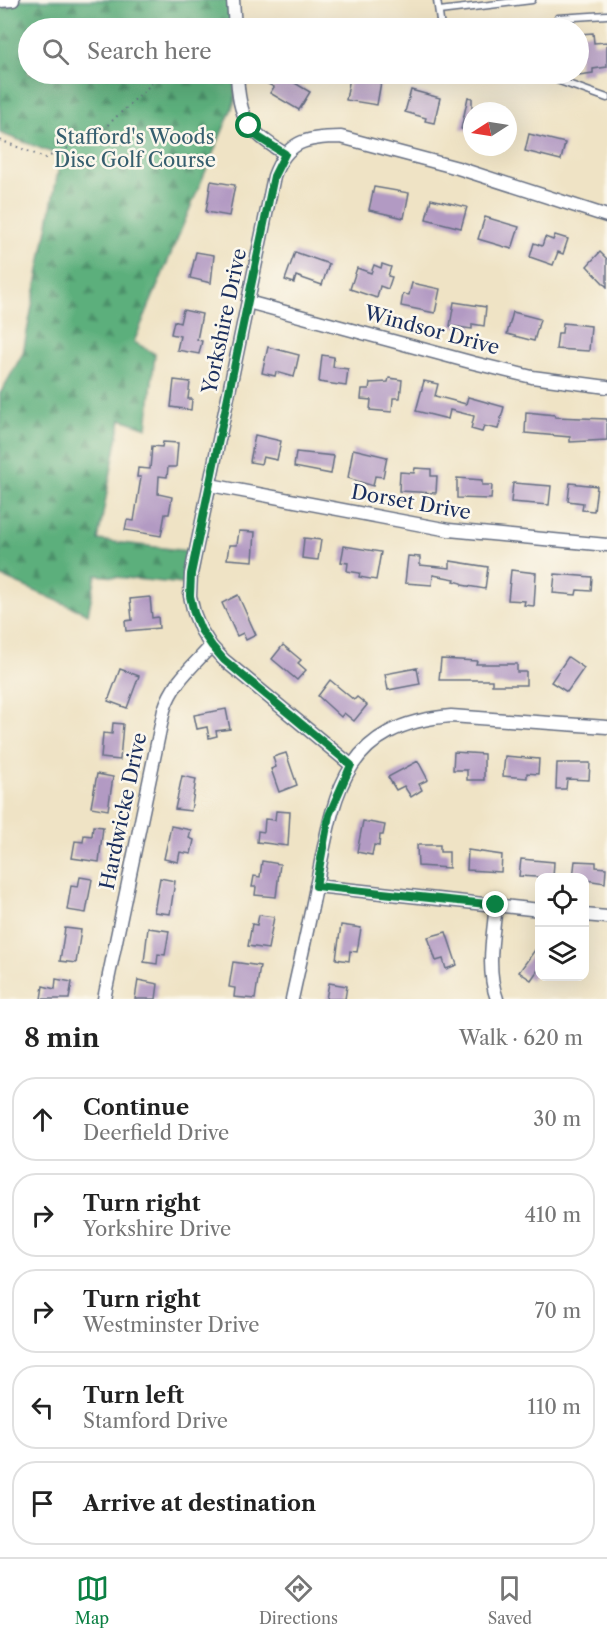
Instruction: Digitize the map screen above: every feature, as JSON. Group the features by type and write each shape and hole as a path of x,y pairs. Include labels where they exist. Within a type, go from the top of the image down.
{"street":[{"path":"0,1 13,0"},
{"path":"233,0 234,18"},
{"path":"238,84 241,112 249,126 258,137 285,154 302,142 322,137 341,137 458,168 607,216"},
{"name":"Yorkshire Drive","path":"285,154 274,176 191,574 190,596 201,630 224,660 351,765"},
{"name":"Windsor Drive","path":"248,302 486,366 532,376 607,387"},
{"name":"Dorset Drive","path":"210,486 449,530 607,545"},
{"name":"Hardwicke Drive","path":"104,999 164,710 177,682 212,646"},
{"path":"292,999 329,815 351,765 370,744 395,729 429,718 451,716 607,727"},
{"path":"316,886 535,909"},
{"path":"496,905 491,957 497,999"},
{"path":"589,915 607,917"}],"lane":[{"path":"437,0 440,18"},
{"path":"439,11 532,0"},
{"path":"558,18 607,15"},
{"path":"575,84 607,98"}],"path":[{"path":"0,140 45,158 96,136 151,84"}],"green space":[{"name":"Stafford's Woods Disc Golf Course","path":"0,0 231,0 232,18 18,18 18,84 234,84 235,101 134,342 155,354 147,428 121,419 98,540 196,552 192,585 96,575 88,614 0,576 0,394 23,353 61,156 0,133"}],"building":[{"path":"589,33 593,33 594,43 607,42 607,67 593,69 593,73 589,74"},
{"path":"268,84 296,84 310,92 299,110 270,93 274,87"},
{"path":"349,84 381,84 377,105 346,100"},
{"path":"411,90 440,98 434,123 425,121 426,118 405,112"},
{"path":"529,134 565,143 561,160 525,151"},
{"path":"211,181 235,185 229,216 206,212"},
{"path":"374,187 409,193 404,218 369,210"},
{"path":"431,199 467,207 461,228 426,219"},
{"path":"485,217 519,227 512,249 478,239"},
{"path":"555,235 568,239 563,254 558,252 553,265 530,257 534,243 542,246 545,237 553,240"},
{"path":"196,252 214,255 211,283 190,278"},
{"path":"295,252 329,264 322,285 296,276 294,283 285,280"},
{"path":"600,252 607,259 607,287 587,266"},
{"path":"382,264 391,267 388,276 392,277 388,289 380,286 377,298 350,289 357,268 371,273 374,265 381,268"},
{"path":"412,283 440,289 435,313 401,306 403,294 409,295"},
{"path":"454,302 486,307 484,326 472,324 472,329 450,326"},
{"path":"183,310 202,314 197,340 202,341 199,354 177,350 180,336 171,334 174,321 180,323"},
{"path":"513,312 540,319 534,341 507,334"},
{"path":"563,323 591,326 589,351 556,349 558,333 562,333"},
{"path":"268,347 299,355 294,377 276,372 275,376 262,373"},
{"path":"322,355 334,357 333,367 348,369 346,386 319,382"},
{"path":"389,378 402,380 400,398 393,398 392,412 370,410 371,400 361,399 362,389 369,389 370,383 388,382"},
{"path":"174,380 190,382 188,399 192,399 191,410 171,407"},
{"path":"424,381 438,384 435,396 466,404 468,397 504,407 498,429 484,426 482,432 471,429 474,416 450,410 448,419 416,411"},
{"path":"526,412 555,415 555,417 607,419 607,440 570,442 570,437 525,433"},
{"path":"255,435 281,441 277,460 263,457 261,464 250,462"},
{"path":"163,442 178,443 176,467 168,467 167,477 159,476 158,494 172,497 169,514 165,514 161,536 125,530 127,520 134,521 141,477 137,477 138,468 150,469 152,446 162,447"},
{"path":"353,449 387,457 383,477 375,476 373,486 348,478"},
{"path":"296,452 334,456 331,474 294,467"},
{"path":"415,468 431,469 431,476 437,476 436,493 399,491 400,472 414,473"},
{"path":"457,478 482,480 482,485 492,485 491,499 457,498"},
{"path":"513,483 551,486 549,505 511,502"},
{"path":"570,483 597,486 594,511 582,510 583,503 568,501"},
{"path":"239,531 255,532 253,561 227,559 229,545 237,545"},
{"path":"304,538 321,540 318,560 302,558"},
{"path":"344,546 381,552 376,580 359,577 360,573 347,571 348,563 341,562"},
{"path":"408,556 420,557 420,565 450,568 450,561 488,567 485,589 462,585 454,581 455,579 433,575 432,585 405,583"},
{"path":"511,570 536,573 534,606 524,605 525,601 508,600"},
{"path":"555,574 592,577 591,591 577,590 576,595 553,593"},
{"path":"238,595 256,635 246,640 243,633 237,636 222,603"},
{"path":"150,597 152,618 158,617 159,628 126,631 125,621 132,620 130,599"},
{"path":"283,645 301,660 298,663 306,670 297,680 272,659"},
{"path":"568,657 584,668 567,692 551,682"},
{"path":"441,659 477,661 476,664 517,664 517,672 526,672 526,685 492,685 492,680 439,680"},
{"path":"417,668 420,684 388,690 385,674"},
{"path":"120,669 139,676 127,708 108,701"},
{"path":"330,680 354,700 357,697 367,705 354,721 344,713 341,717 318,696"},
{"path":"226,709 230,729 216,731 217,736 209,738 207,727 197,729 194,715"},
{"path":"113,723 123,724 120,760 101,758 103,733 112,734"},
{"path":"454,752 484,754 484,780 467,780 467,770 453,770"},
{"path":"286,753 297,785 279,792 271,769 276,767 273,757"},
{"path":"505,756 539,759 538,774 527,773 527,778 503,776"},
{"path":"418,761 428,780 419,784 422,790 411,797 404,786 396,790 388,777"},
{"path":"557,763 590,763 589,780 567,779 566,789 556,789"},
{"path":"97,774 113,777 108,810 91,807"},
{"path":"182,776 196,779 191,811 175,809"},
{"path":"276,811 290,812 288,846 257,842 258,831 264,832 265,819 275,820"},
{"path":"363,821 385,825 383,835 380,835 379,846 374,845 372,855 357,852"},
{"path":"93,826 103,827 99,862 72,858 75,841 83,842 84,835 92,836"},
{"path":"171,826 191,830 189,838 194,840 191,854 180,852 178,862 164,859"},
{"path":"417,845 440,845 440,852 449,852 449,868 418,866"},
{"path":"468,850 502,855 501,872 467,870"},
{"path":"521,859 554,862 553,873 535,873 535,877 519,876"},
{"path":"262,861 280,864 276,897 255,895 256,887 252,887 254,876 260,877"},
{"path":"575,861 596,862 596,867 606,868 605,883 589,880 589,873 574,873"},
{"path":"80,877 92,879 86,913 67,910 71,886 78,887"},
{"path":"160,878 175,881 170,914 154,912"},
{"path":"259,915 274,917 268,949 248,946 252,924 257,925"},
{"path":"341,925 361,928 357,952 350,951 349,961 336,959"},
{"path":"65,928 81,930 76,963 60,961"},
{"path":"148,928 169,931 165,955 158,954 157,964 144,962"},
{"path":"446,932 457,965 446,969 443,959 436,961 428,937"},
{"path":"535,950 535,974 531,980 519,972"},
{"path":"233,962 260,966 255,999 234,997 235,988 229,987"},
{"path":"56,979 72,982 69,999 41,999 43,986 55,989"},
{"path":"138,980 158,984 156,999 135,999"},
{"path":"329,983 347,986 345,999 326,999"}],"route":[{"path":"249,126 258,137 285,154 274,176 191,574 190,596 194,613 201,630 224,660 351,765 329,815 316,886 496,905"}]}
